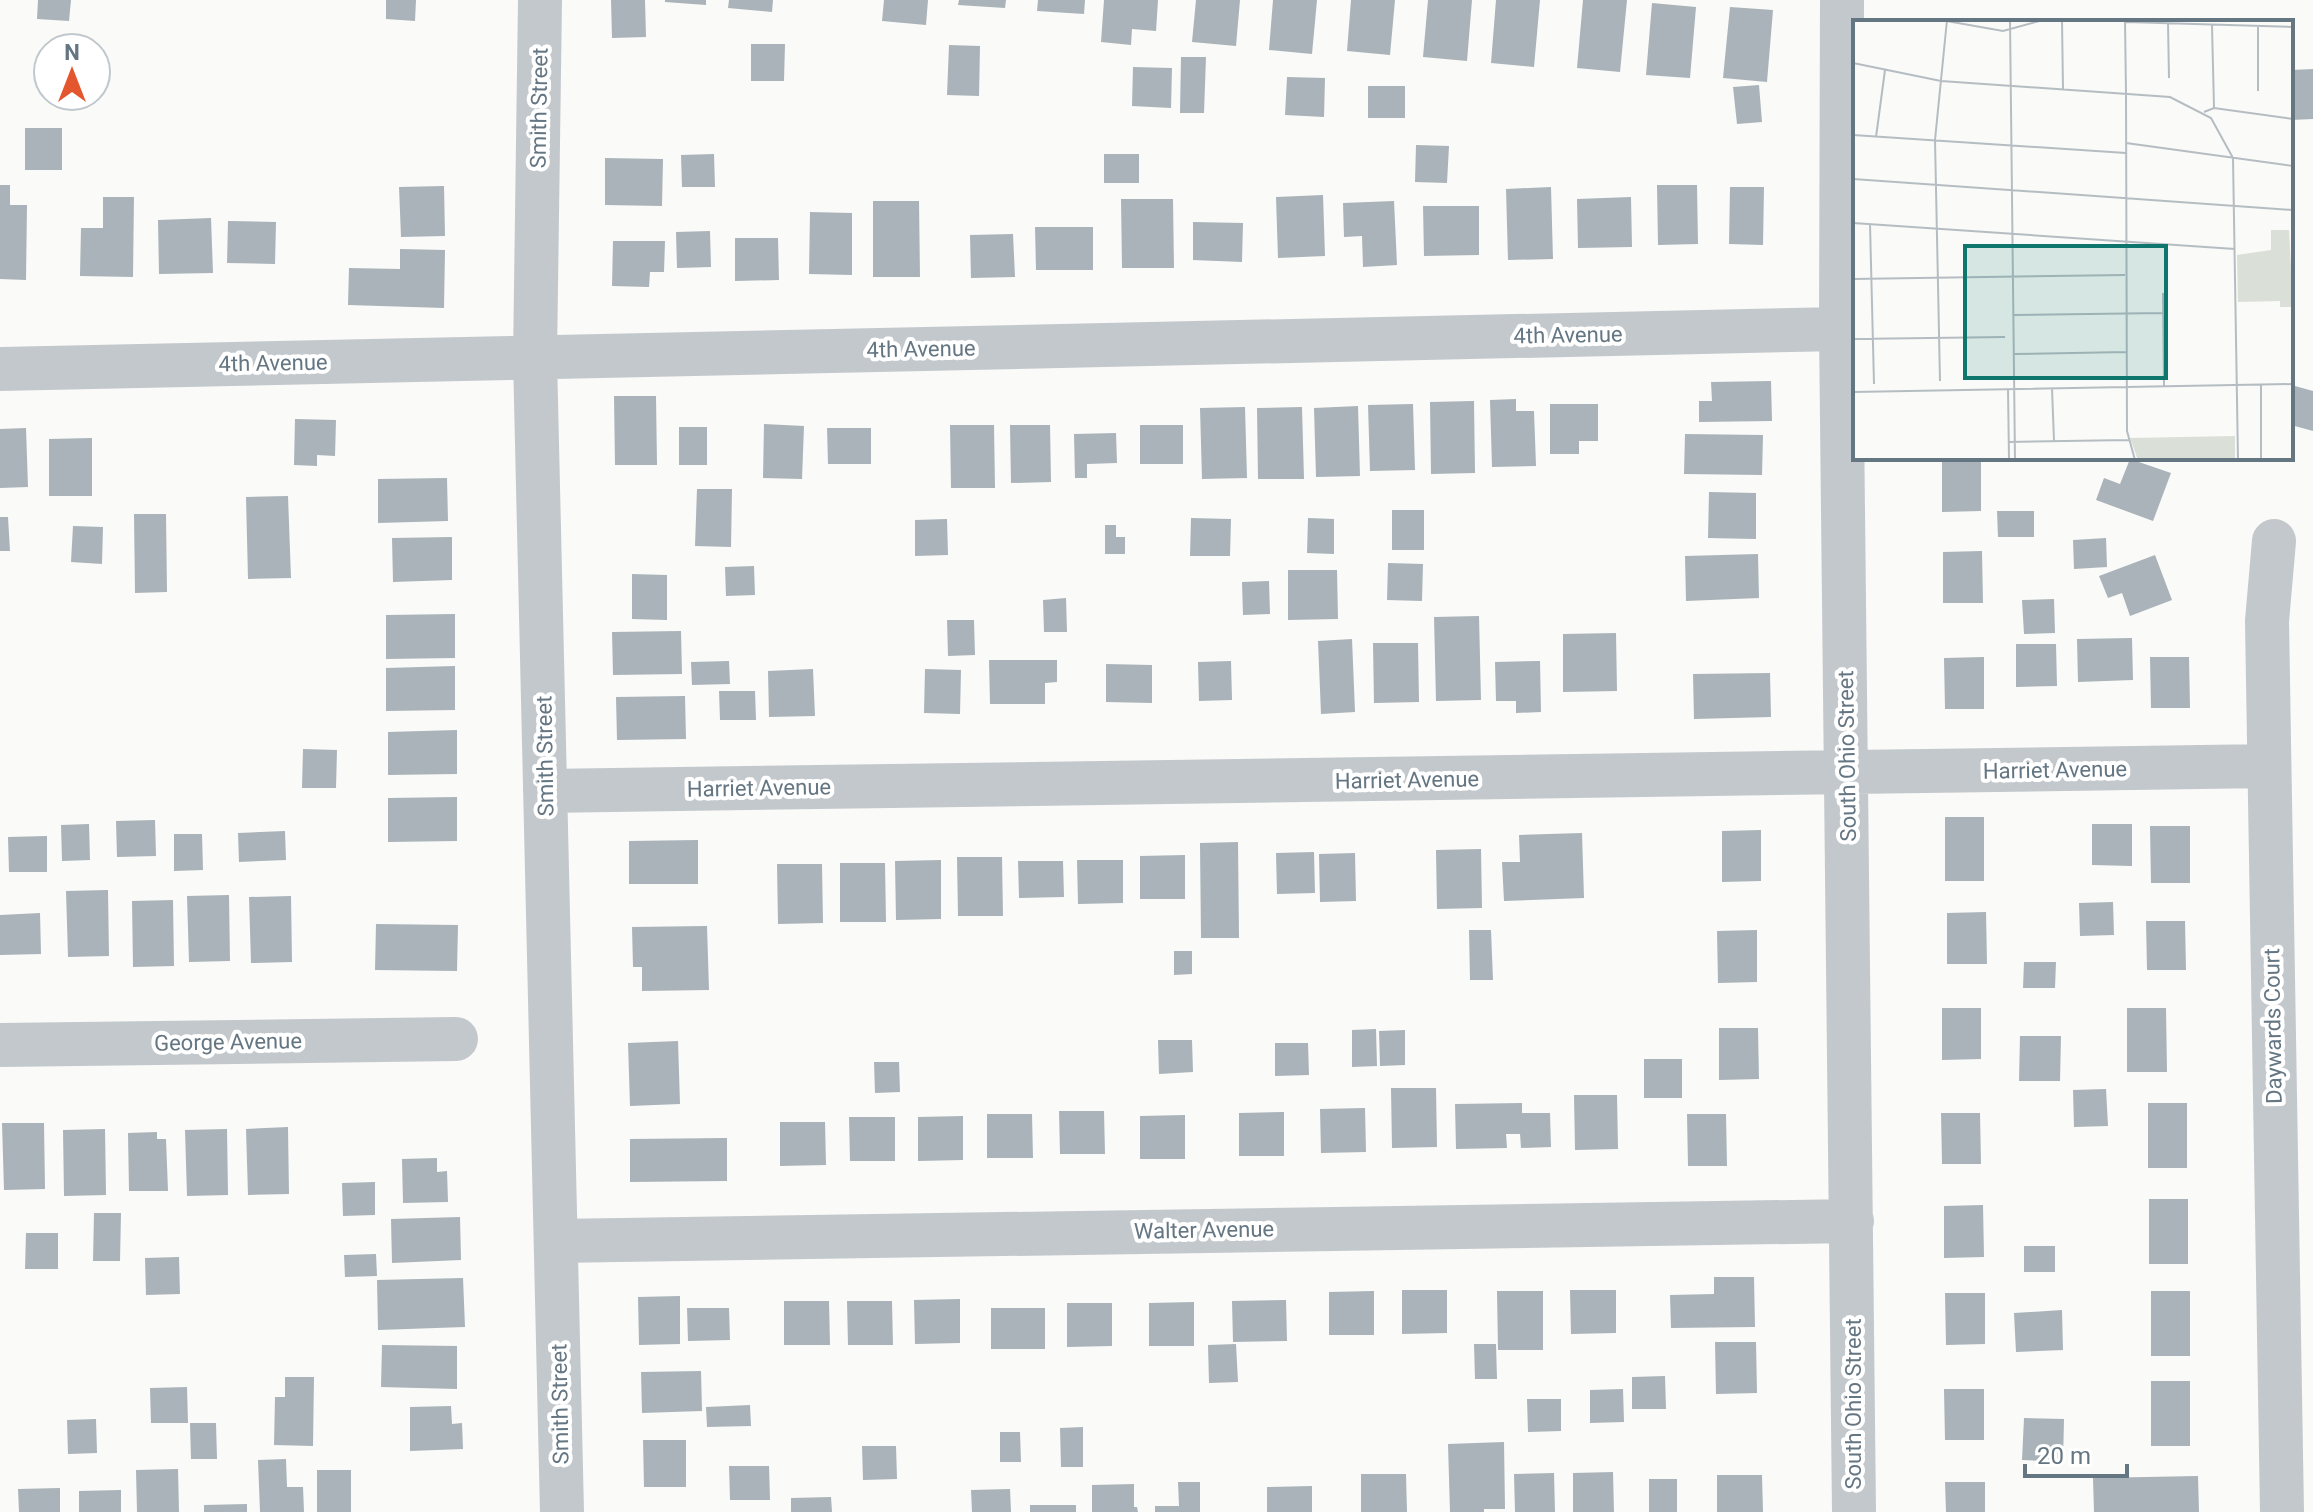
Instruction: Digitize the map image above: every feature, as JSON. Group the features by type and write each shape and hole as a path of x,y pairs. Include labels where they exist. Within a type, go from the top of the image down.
{"street":[{"name":"Smith Street","path":"540,0 535,358 562,1512"},
{"name":"South Ohio Street","path":"1842,0 1841,329 1854,1512"},
{"name":"4th Avenue","path":"0,369 1841,329"},
{"name":"Daywards Court","path":"2274,541 2267,621 2268,766 2282,1512"},
{"name":"Harriet Avenue","path":"545,791 2268,766"},
{"name":"George Avenue","path":"0,1045 456,1039"},
{"name":"Walter Avenue","path":"556,1241 1852,1221"}],"building":[{"path":"38,0 71,0 69,21 37,19"},
{"path":"386,0 416,0 415,21 386,19"},
{"path":"611,0 645,0 646,37 612,38"},
{"path":"706,0 706,5 665,2"},
{"path":"729,0 773,0 772,12 728,8"},
{"path":"884,0 928,0 926,25 882,21"},
{"path":"959,0 1006,0 1005,8 958,5"},
{"path":"1038,0 1085,0 1084,14 1037,11"},
{"path":"1104,0 1158,0 1156,31 1132,29 1131,45 1101,42"},
{"path":"1196,0 1240,0 1236,46 1192,42"},
{"path":"1273,0 1317,0 1312,54 1269,50"},
{"path":"1351,0 1395,0 1390,55 1347,51"},
{"path":"1428,0 1472,0 1467,61 1423,57"},
{"path":"1496,0 1540,0 1534,67 1491,63"},
{"path":"1583,0 1627,0 1620,72 1577,68"},
{"path":"1652,3 1696,7 1690,78 1646,75"},
{"path":"1730,7 1773,10 1767,82 1723,78"},
{"path":"751,44 785,44 784,81 751,81"},
{"path":"949,45 980,46 979,96 947,95"},
{"path":"1181,57 1206,57 1204,113 1180,113"},
{"path":"1133,67 1172,68 1171,108 1132,106"},
{"path":"2313,69 2313,119 2293,120 2293,70"},
{"path":"1287,77 1325,78 1324,117 1285,115"},
{"path":"1759,85 1762,122 1737,124 1733,87"},
{"path":"1368,86 1405,86 1405,118 1368,118"},
{"path":"25,128 62,128 62,170 25,170"},
{"path":"1416,145 1449,146 1447,183 1415,182"},
{"path":"714,154 715,187 682,187 681,155"},
{"path":"1104,154 1139,154 1139,183 1104,183"},
{"path":"605,158 663,159 662,206 605,205"},
{"path":"0,185 10,185 10,205 27,205 26,280 0,279"},
{"path":"1657,185 1697,185 1698,244 1658,245"},
{"path":"444,186 445,236 401,237 399,187"},
{"path":"1551,187 1553,259 1508,260 1506,189"},
{"path":"1730,187 1764,187 1763,245 1729,244"},
{"path":"1323,195 1325,256 1278,258 1276,197"},
{"path":"103,197 134,197 133,277 80,276 81,228 103,228"},
{"path":"1631,197 1632,247 1578,248 1577,199"},
{"path":"1121,199 1173,199 1174,268 1122,268"},
{"path":"873,201 919,201 920,277 873,277"},
{"path":"1394,201 1397,265 1363,267 1362,236 1344,237 1343,203"},
{"path":"1423,206 1479,206 1479,255 1424,256"},
{"path":"810,212 852,213 852,275 809,274"},
{"path":"211,218 213,273 159,274 158,220"},
{"path":"228,221 276,222 275,264 227,263"},
{"path":"1193,222 1243,223 1242,262 1193,260"},
{"path":"1035,227 1093,227 1093,270 1036,270"},
{"path":"710,231 711,267 677,268 676,232"},
{"path":"1013,234 1015,277 971,278 970,235"},
{"path":"735,238 778,238 779,280 735,281"},
{"path":"613,241 665,241 664,272 650,272 649,287 612,286"},
{"path":"400,249 445,250 444,308 348,305 349,268 400,269"},
{"path":"1771,381 1772,421 1699,422 1699,401 1712,401 1711,382"},
{"path":"2295,386 2313,391 2313,431 2293,426"},
{"path":"614,396 656,396 657,465 615,465"},
{"path":"1516,399 1516,411 1534,411 1536,466 1492,467 1490,400"},
{"path":"1474,401 1475,473 1431,474 1430,402"},
{"path":"1413,404 1415,470 1370,471 1368,405"},
{"path":"1550,404 1598,404 1598,441 1579,441 1579,454 1550,454"},
{"path":"1358,406 1360,476 1316,477 1314,408"},
{"path":"1245,407 1247,478 1202,479 1200,408"},
{"path":"1302,407 1304,479 1258,479 1257,408"},
{"path":"295,419 336,420 335,456 317,455 317,466 294,465"},
{"path":"764,424 804,426 802,479 763,478"},
{"path":"950,425 994,425 995,488 951,488"},
{"path":"1010,425 1050,425 1051,482 1011,483"},
{"path":"1140,425 1183,425 1183,464 1140,464"},
{"path":"679,427 707,427 707,465 679,465"},
{"path":"26,428 28,487 0,488 0,429"},
{"path":"827,428 871,428 871,464 828,464"},
{"path":"1116,433 1117,463 1087,464 1087,478 1075,478 1074,434"},
{"path":"1685,434 1763,435 1762,475 1684,474"},
{"path":"92,438 92,496 49,496 49,439"},
{"path":"1942,460 1981,460 1981,511 1942,512"},
{"path":"2130,460 2171,473 2153,521 2096,500 2104,478 2120,484"},
{"path":"447,478 448,521 378,523 378,479"},
{"path":"697,489 732,489 731,547 695,546"},
{"path":"1709,492 1756,493 1756,539 1708,538"},
{"path":"288,496 291,578 248,579 246,497"},
{"path":"1392,510 1424,510 1424,550 1392,550"},
{"path":"1997,511 2034,511 2034,537 1998,537"},
{"path":"134,514 166,514 167,592 135,593"},
{"path":"0,517 8,517 10,551 0,551"},
{"path":"1191,518 1231,519 1230,556 1190,556"},
{"path":"1308,518 1334,519 1334,554 1307,553"},
{"path":"947,519 948,555 915,556 915,520"},
{"path":"1105,525 1116,525 1116,537 1125,537 1125,554 1105,554"},
{"path":"73,526 103,527 102,564 71,562"},
{"path":"452,537 452,580 393,582 392,538"},
{"path":"2106,538 2107,567 2074,569 2073,540"},
{"path":"1982,551 1983,603 1943,603 1943,552"},
{"path":"1758,554 1759,598 1686,601 1685,556"},
{"path":"2155,555 2172,600 2130,616 2122,593 2108,598 2099,576"},
{"path":"1388,563 1423,564 1422,601 1387,600"},
{"path":"754,566 755,595 726,596 725,567"},
{"path":"1288,570 1337,570 1338,619 1288,620"},
{"path":"632,574 667,575 667,620 632,619"},
{"path":"1269,581 1270,614 1243,615 1242,582"},
{"path":"1066,598 1067,632 1044,632 1043,600"},
{"path":"2054,599 2055,633 2024,634 2022,600"},
{"path":"455,614 455,658 386,659 386,615"},
{"path":"1479,616 1481,700 1436,701 1434,617"},
{"path":"947,620 974,620 975,655 948,656"},
{"path":"681,631 682,674 613,675 612,632"},
{"path":"1616,633 1617,691 1563,692 1563,634"},
{"path":"2132,638 2133,680 2078,682 2077,639"},
{"path":"1352,639 1355,712 1321,714 1318,641"},
{"path":"1373,643 1418,643 1419,702 1374,703"},
{"path":"2016,644 2056,644 2057,686 2016,687"},
{"path":"1984,657 1984,709 1945,709 1944,658"},
{"path":"2150,657 2189,657 2190,708 2151,708"},
{"path":"989,660 1057,660 1057,682 1045,683 1045,704 990,704"},
{"path":"729,661 730,684 692,685 691,662"},
{"path":"1231,661 1232,700 1199,701 1198,662"},
{"path":"1540,661 1541,712 1516,713 1516,701 1496,701 1495,662"},
{"path":"1106,664 1152,665 1152,703 1106,702"},
{"path":"455,666 455,710 386,711 386,668"},
{"path":"813,669 815,716 769,717 768,671"},
{"path":"925,669 961,670 960,714 924,713"},
{"path":"1770,673 1771,717 1694,719 1693,674"},
{"path":"719,691 755,691 756,720 720,720"},
{"path":"685,696 686,739 617,740 616,697"},
{"path":"457,730 457,774 388,775 388,732"},
{"path":"303,749 337,750 336,788 302,788"},
{"path":"457,797 457,841 388,842 388,798"},
{"path":"1945,817 1984,817 1984,881 1945,881"},
{"path":"155,820 156,856 117,857 116,821"},
{"path":"89,824 90,860 62,861 61,825"},
{"path":"2092,824 2132,824 2132,866 2092,865"},
{"path":"2150,826 2190,826 2190,883 2151,883"},
{"path":"1761,830 1761,881 1722,882 1722,831"},
{"path":"285,831 286,860 239,862 238,833"},
{"path":"1582,833 1584,898 1504,901 1502,862 1520,862 1519,835"},
{"path":"174,834 202,834 203,870 174,871"},
{"path":"47,836 47,872 9,872 8,837"},
{"path":"698,840 698,884 629,884 629,841"},
{"path":"1238,842 1239,938 1201,938 1200,843"},
{"path":"1481,849 1482,908 1437,909 1436,850"},
{"path":"1314,852 1315,893 1277,894 1276,853"},
{"path":"1355,853 1356,901 1320,902 1319,854"},
{"path":"1185,855 1185,899 1140,899 1140,856"},
{"path":"957,857 1002,857 1003,916 958,916"},
{"path":"941,860 941,919 896,920 895,861"},
{"path":"1077,860 1123,860 1123,903 1078,904"},
{"path":"1018,861 1063,861 1064,897 1019,898"},
{"path":"840,863 885,863 886,922 840,922"},
{"path":"777,864 822,864 823,923 778,924"},
{"path":"108,890 109,956 68,957 66,891"},
{"path":"229,895 230,961 189,962 187,896"},
{"path":"291,896 292,962 251,963 249,897"},
{"path":"173,900 174,966 133,967 132,901"},
{"path":"2113,902 2114,935 2080,936 2079,903"},
{"path":"1986,912 1987,964 1947,964 1947,913"},
{"path":"40,913 41,954 0,955 0,915"},
{"path":"2146,921 2185,921 2186,970 2147,970"},
{"path":"376,924 458,925 457,971 375,970"},
{"path":"707,926 709,990 642,991 642,967 633,967 632,927"},
{"path":"1469,930 1491,930 1493,980 1470,980"},
{"path":"1757,930 1757,982 1718,983 1717,931"},
{"path":"1174,951 1192,951 1192,974 1174,975"},
{"path":"2024,962 2056,962 2055,988 2023,988"},
{"path":"1942,1008 1981,1008 1981,1059 1942,1060"},
{"path":"2127,1008 2166,1008 2167,1072 2127,1072"},
{"path":"1719,1028 1758,1028 1759,1079 1719,1080"},
{"path":"1376,1029 1377,1066 1352,1067 1352,1030"},
{"path":"1405,1030 1405,1065 1380,1066 1379,1031"},
{"path":"2020,1036 2061,1036 2060,1081 2019,1081"},
{"path":"1158,1040 1192,1040 1193,1072 1159,1074"},
{"path":"678,1041 680,1104 630,1106 628,1043"},
{"path":"1275,1043 1308,1043 1309,1075 1275,1076"},
{"path":"1644,1059 1682,1059 1682,1098 1644,1098"},
{"path":"874,1062 899,1062 900,1092 875,1093"},
{"path":"1391,1088 1436,1088 1437,1147 1392,1148"},
{"path":"2106,1089 2108,1126 2074,1127 2073,1090"},
{"path":"1574,1095 1617,1095 1618,1149 1575,1150"},
{"path":"1522,1103 1522,1113 1550,1113 1551,1147 1521,1148 1520,1134 1506,1134 1507,1148 1456,1149 1455,1104"},
{"path":"2148,1103 2187,1103 2187,1168 2148,1168"},
{"path":"1365,1108 1366,1152 1321,1153 1320,1109"},
{"path":"1059,1111 1104,1111 1105,1154 1060,1154"},
{"path":"1284,1112 1284,1156 1239,1156 1239,1113"},
{"path":"1941,1113 1980,1113 1981,1164 1942,1164"},
{"path":"987,1114 1032,1114 1033,1158 987,1158"},
{"path":"1687,1114 1726,1114 1727,1166 1688,1166"},
{"path":"1185,1115 1185,1159 1140,1159 1140,1116"},
{"path":"963,1116 963,1160 918,1161 918,1117"},
{"path":"849,1117 895,1117 895,1161 850,1161"},
{"path":"780,1122 825,1122 826,1165 780,1166"},
{"path":"2,1123 44,1123 45,1189 4,1190"},
{"path":"288,1127 289,1194 248,1195 246,1129"},
{"path":"105,1129 106,1195 64,1196 63,1130"},
{"path":"227,1129 228,1195 187,1196 185,1130"},
{"path":"157,1132 157,1139 166,1139 168,1191 129,1191 128,1133"},
{"path":"727,1138 727,1181 630,1182 630,1139"},
{"path":"437,1158 437,1172 447,1171 448,1202 403,1203 402,1159"},
{"path":"375,1182 375,1215 343,1216 342,1183"},
{"path":"2149,1199 2188,1199 2188,1264 2149,1264"},
{"path":"1983,1205 1984,1257 1944,1258 1944,1206"},
{"path":"94,1213 121,1213 120,1261 93,1261"},
{"path":"460,1217 461,1260 392,1263 391,1219"},
{"path":"26,1233 58,1233 58,1269 25,1269"},
{"path":"2024,1246 2055,1246 2055,1272 2024,1272"},
{"path":"376,1254 377,1276 345,1277 344,1255"},
{"path":"179,1257 180,1294 146,1295 145,1258"},
{"path":"1714,1277 1754,1277 1755,1327 1671,1328 1670,1295 1714,1294"},
{"path":"463,1278 465,1327 378,1330 377,1280"},
{"path":"1402,1290 1447,1290 1447,1333 1402,1334"},
{"path":"1570,1290 1616,1290 1616,1333 1571,1334"},
{"path":"1374,1291 1374,1335 1329,1335 1329,1292"},
{"path":"1497,1291 1543,1291 1543,1350 1498,1350"},
{"path":"2151,1291 2190,1291 2190,1356 2151,1356"},
{"path":"1945,1293 1985,1293 1985,1344 1946,1345"},
{"path":"680,1296 680,1344 639,1345 638,1297"},
{"path":"960,1299 960,1343 915,1344 914,1300"},
{"path":"1286,1300 1287,1341 1233,1342 1232,1301"},
{"path":"784,1301 829,1301 830,1345 784,1345"},
{"path":"847,1301 892,1301 893,1345 848,1345"},
{"path":"1194,1302 1194,1346 1149,1346 1149,1303"},
{"path":"1067,1303 1112,1303 1112,1346 1067,1347"},
{"path":"687,1308 729,1308 730,1340 688,1341"},
{"path":"991,1308 1045,1308 1045,1349 991,1349"},
{"path":"2062,1310 2063,1350 2016,1352 2014,1313"},
{"path":"1715,1342 1756,1342 1757,1393 1716,1394"},
{"path":"1236,1344 1238,1382 1209,1383 1208,1345"},
{"path":"1474,1344 1496,1344 1497,1379 1475,1379"},
{"path":"382,1345 457,1346 457,1389 381,1387"},
{"path":"701,1371 702,1411 642,1413 641,1372"},
{"path":"1665,1376 1666,1409 1632,1409 1632,1377"},
{"path":"285,1377 314,1377 313,1446 274,1445 275,1397 285,1397"},
{"path":"2151,1381 2190,1381 2190,1446 2151,1446"},
{"path":"187,1387 188,1423 151,1423 150,1388"},
{"path":"1623,1389 1624,1422 1590,1423 1590,1390"},
{"path":"1944,1389 1984,1389 1984,1440 1945,1440"},
{"path":"1527,1399 1561,1399 1561,1431 1528,1432"},
{"path":"750,1405 751,1426 707,1427 706,1407"},
{"path":"451,1406 452,1424 462,1423 463,1449 410,1451 410,1407"},
{"path":"2024,1418 2064,1419 2063,1462 2022,1460"},
{"path":"96,1419 97,1453 68,1454 67,1420"},
{"path":"190,1423 216,1423 217,1459 191,1459"},
{"path":"1083,1427 1083,1467 1061,1467 1060,1428"},
{"path":"1000,1432 1020,1432 1021,1462 1000,1462"},
{"path":"643,1440 686,1440 686,1487 644,1487"},
{"path":"1504,1442 1505,1509 1450,1512 1448,1444"},
{"path":"862,1446 896,1446 897,1479 863,1480"},
{"path":"286,1459 287,1487 303,1487 304,1512 260,1512 258,1460"},
{"path":"729,1466 769,1466 770,1500 730,1500"},
{"path":"178,1469 179,1512 137,1512 136,1470"},
{"path":"317,1470 351,1470 351,1512 317,1512"},
{"path":"1613,1472 1614,1512 1573,1512 1573,1473"},
{"path":"1554,1473 1555,1512 1515,1512 1514,1474"},
{"path":"1361,1474 1406,1474 1407,1512 1361,1512"},
{"path":"1717,1475 1762,1475 1763,1512 1717,1512"},
{"path":"2198,1476 2199,1512 2094,1512 2093,1478"},
{"path":"1649,1479 1677,1479 1677,1512 1649,1512"},
{"path":"1178,1482 1200,1482 1200,1512 1155,1512 1155,1506 1179,1506"},
{"path":"1945,1482 1985,1482 1985,1512 1946,1512"},
{"path":"1134,1484 1134,1507 1138,1512 1092,1512 1092,1485"},
{"path":"1312,1486 1312,1512 1267,1512 1267,1487"},
{"path":"60,1488 60,1512 19,1512 18,1489"},
{"path":"1010,1489 1011,1512 972,1512 971,1490"},
{"path":"121,1490 121,1512 79,1512 79,1491"},
{"path":"831,1497 832,1512 791,1512 791,1498"},
{"path":"247,1504 247,1512 204,1512 204,1505"},
{"path":"1030,1505 1076,1505 1076,1512 1030,1512"}]}
